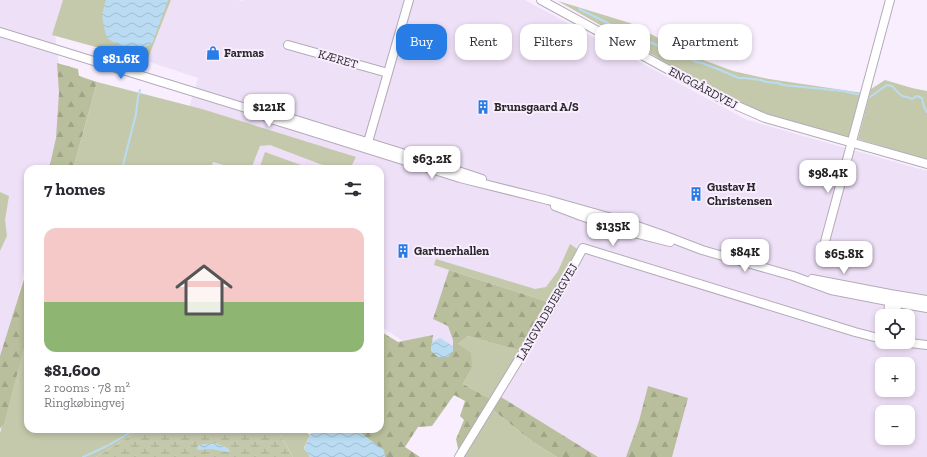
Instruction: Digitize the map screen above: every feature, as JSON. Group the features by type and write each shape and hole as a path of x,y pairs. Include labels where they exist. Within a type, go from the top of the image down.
{"street":[{"path":"368,142 409,0"},
{"name":"ENGGÅRDVEJ","path":"542,0 724,100 765,118 927,164"},
{"path":"823,250 890,0"},
{"path":"0,32 249,109 274,120 449,174 626,222 702,250 793,276 831,290 889,305 898,300 927,300"},
{"name":"KÆRET","path":"288,46 388,74"},
{"path":"249,109 283,116 368,142 470,174 505,188"},
{"name":"LANGVADBJERGVEJ","path":"459,457 554,302 583,248 875,337"},
{"path":"793,276 832,282 889,305"},
{"path":"898,300 927,308"},
{"path":"896,309 898,300"},
{"path":"915,344 927,345"}],"shaded area":[{"path":"0,0 64,0 55,34 59,66 62,119 51,165 24,165 24,272 0,368"},
{"path":"171,0 525,0 569,24 520,24 520,60 587,60 587,34 595,38 595,60 636,60 747,120 927,171 927,457 598,457 501,397 412,347 384,329 384,165 172,165 198,78 147,61"}],"green space":[{"path":"63,0 171,0 147,61 52,35"},
{"path":"558,1 632,24 598,24"},
{"path":"650,34 658,38 658,58 650,53"},
{"path":"662,60 703,60 733,71 769,79 863,93 850,138 768,115 725,96"},
{"path":"57,63 78,69 79,76 97,82 74,165 50,165 56,138 59,93"},
{"path":"885,80 927,91 927,160 858,139 871,89"},
{"path":"97,82 202,109 356,157 352,165 322,165 270,145 260,146 253,165 224,165 213,162 212,165 74,165"},
{"path":"265,152 301,165 260,165"},
{"path":"0,192 9,196 5,220 7,236 0,251"},
{"path":"570,244 580,251 553,299 548,302 434,265 436,259 535,289 546,287 558,271"},
{"path":"449,270 548,302 521,351 468,336 458,344 471,353 472,368 463,384 491,399 459,453 456,439 464,420 460,416 465,401 454,395 432,426 418,427 405,447 420,457 385,457 383,450 360,433 384,433 384,333 398,342 433,335 431,351 453,351 453,340 448,326 433,319"},
{"path":"24,279 24,348 4,423 0,429 0,356"},
{"path":"468,336 521,351 491,399 463,384 472,368 458,344"},
{"path":"24,347 24,433 135,433 96,457 0,457 0,433"},
{"path":"648,386 688,398 672,457 626,457 639,421"},
{"path":"501,397 598,457 557,457 533,442 493,410"},
{"path":"493,410 533,442 557,457 462,457"},
{"path":"135,433 279,433 293,457 96,457"},
{"path":"279,433 307,433 310,435 304,448 309,457 293,457"}],"water":[{"path":"106,0 168,0 152,44 131,49 120,46 107,38 103,23 104,6"},
{"path":"440,338 453,346 453,351 448,357 438,357 431,351 432,342"},
{"path":"312,433 361,433 384,450 385,457 309,457 304,449"},
{"path":"215,443 228,448 230,451 197,449 198,445"}],"waterway":[{"path":"579,9 618,28 628,28 630,35 660,46 662,49 682,54 696,62 739,78 761,80 783,85 843,91 861,95"},
{"path":"870,97 887,85 892,86 902,96 912,99 917,96 922,98 927,112"},
{"path":"123,165 136,114 140,90"},
{"path":"83,457 107,446 129,433"}],"place":[{"name":"Farmas","path":"213,53"},
{"name":"Brunsgaard A/S","path":"483,107"},
{"name":"Gustav H Christensen","path":"696,194"},
{"name":"Gartnerhallen","path":"403,251"}]}
